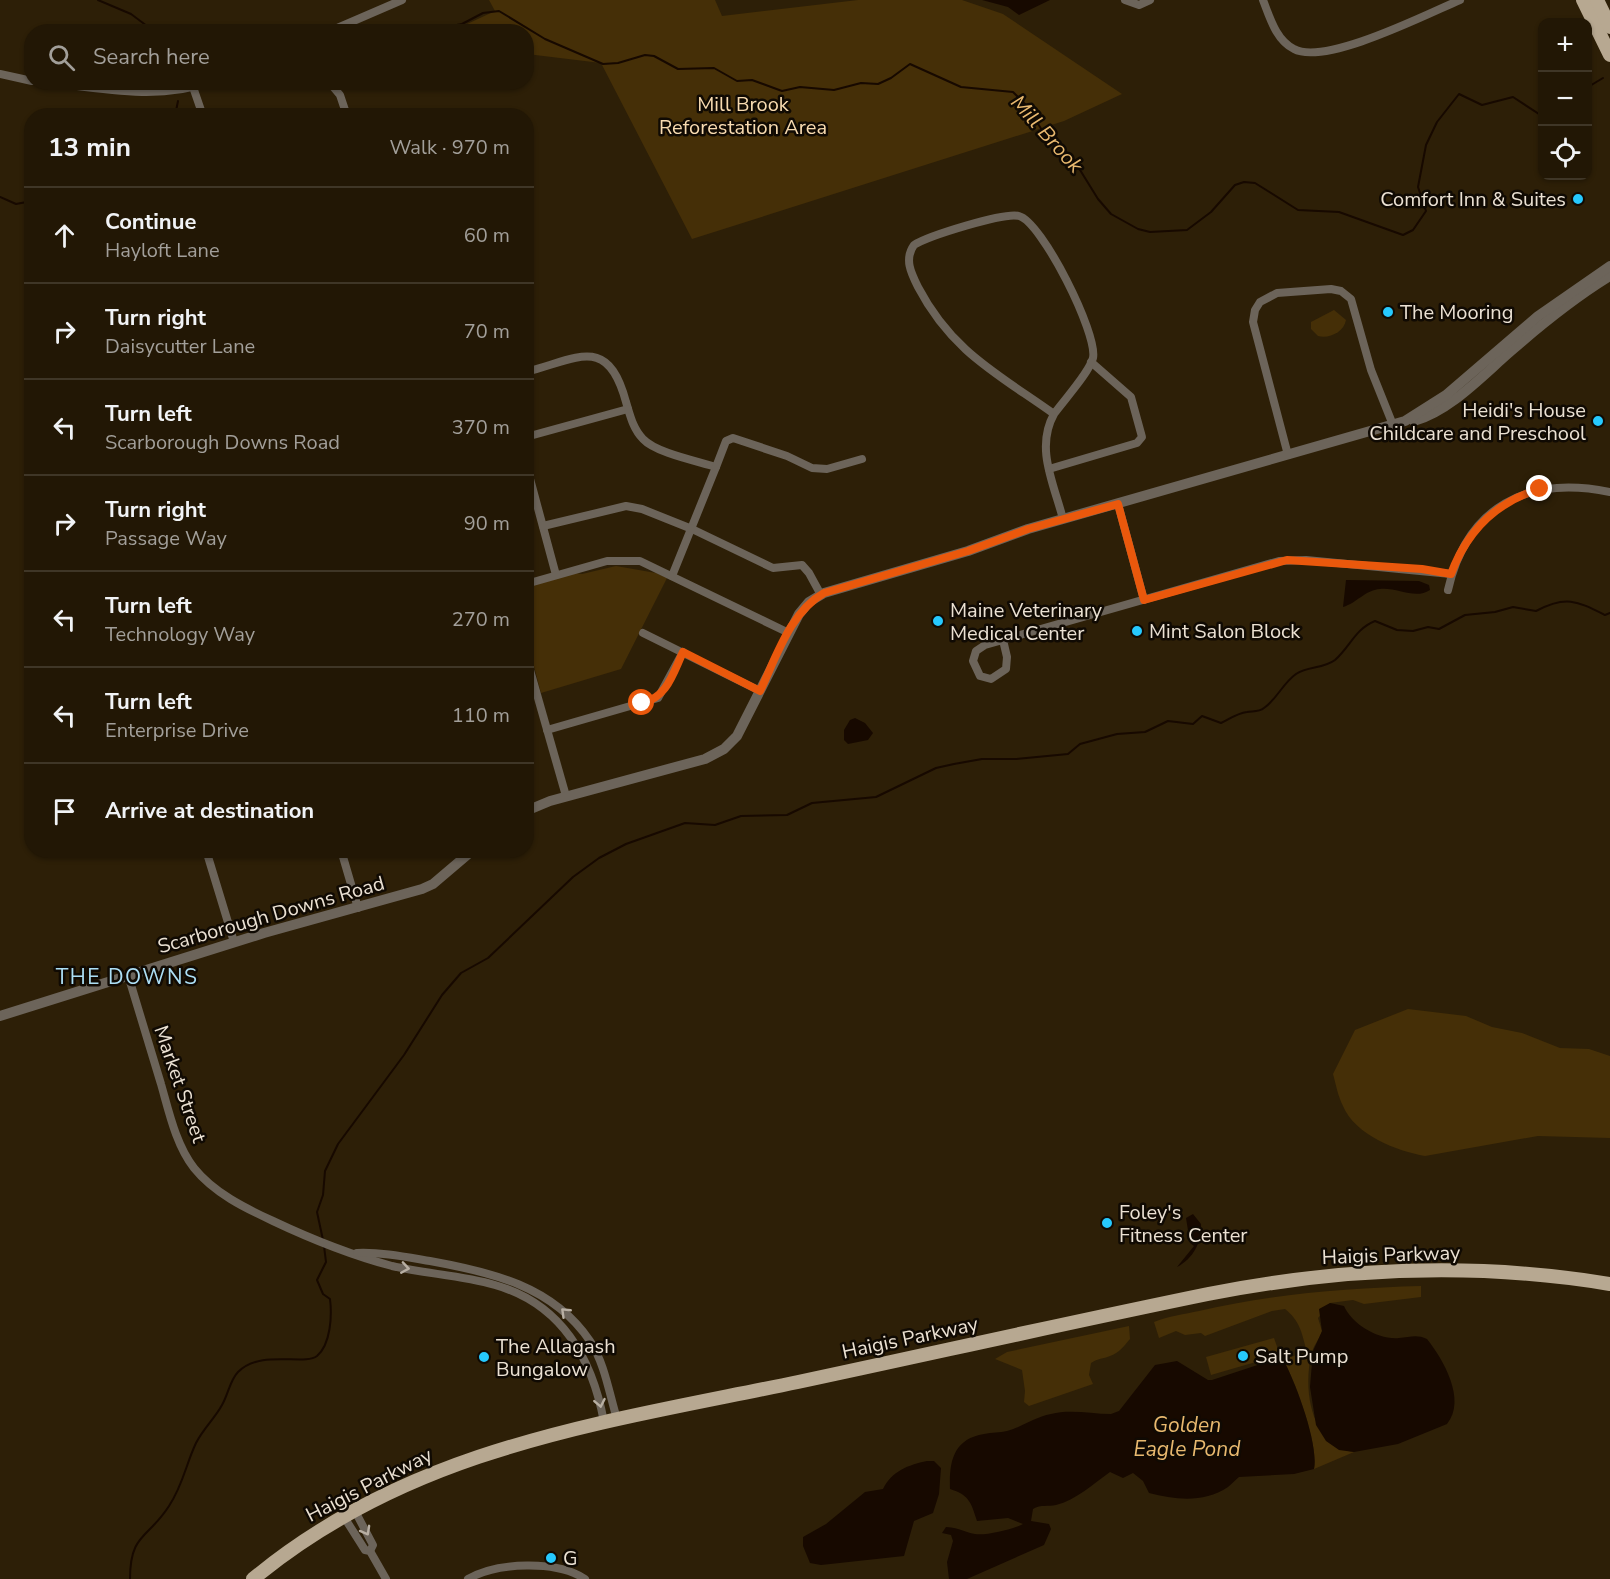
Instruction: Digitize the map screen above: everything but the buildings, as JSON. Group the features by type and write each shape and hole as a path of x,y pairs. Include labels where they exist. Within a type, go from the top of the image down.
{"main road":[{"path":"1583,0 1610,55"},
{"path":"1597,0 1610,27"},
{"name":"Haigis Parkway","path":"253,1579 296,1547 399,1487 467,1459 534,1438 610,1421 1198,1296 1284,1281 1370,1272 1468,1271 1557,1277 1610,1284"}],"street":[{"path":"346,24 402,0"},
{"path":"1125,0 1139,5 1150,0"},
{"path":"1263,0 1276,31 1284,42 1297,51 1311,54 1362,40 1460,0"},
{"path":"0,74 24,79"},
{"path":"129,90 152,90"},
{"path":"194,90 200,108"},
{"path":"336,90 344,108"},
{"path":"1054,414 971,356 946,331 926,301 910,269 908,258 912,247 926,239 1005,216 1023,218 1051,252 1091,339 1091,362 1054,414 1045,438 1049,469 1063,519"},
{"path":"534,809 566,796 716,754 737,736 805,606 821,595 968,551 1063,519 1405,421 1446,395 1538,316 1610,266"},
{"path":"1405,421 1418,420 1455,398 1551,317 1610,276"},
{"path":"1288,455 1253,322 1257,305 1272,294 1331,289 1341,291 1351,299 1371,370 1393,425"},
{"path":"534,370 582,357 601,359 611,365 618,375 638,434 650,445 716,466"},
{"path":"1049,469 1137,443 1142,437 1131,397 1091,362"},
{"path":"534,435 628,409"},
{"path":"672,576 726,441 733,438 787,456 812,468 827,469 862,459"},
{"path":"1448,590 1451,574 1468,537 1486,518 1509,501 1531,492 1555,487 1580,486 1610,492"},
{"path":"534,493 556,575"},
{"path":"1118,504 1144,600"},
{"path":"543,526 627,506 642,509 772,568 802,565 821,595"},
{"path":"1003,640 1007,657 1006,669 992,679 980,676 973,666 976,651 1003,640 1287,560 1422,569 1451,574"},
{"path":"534,582 607,561 640,561 789,633"},
{"path":"643,633 760,691"},
{"path":"547,730 658,698 683,652"},
{"path":"534,684 566,796"},
{"path":"208,858 234,942"},
{"path":"343,858 358,908"},
{"name":"Scarborough Downs Road","path":"0,1016 234,942 422,890 464,858"},
{"name":"Market Street","path":"128,975 173,1125 194,1168 212,1186 245,1208 349,1253 393,1266 496,1285 542,1307 563,1327 589,1367 610,1421"},
{"name":"Market Street","path":"349,1253 373,1252 490,1274 535,1291 556,1304 574,1321 598,1356 610,1421"},
{"path":"350,1514 365,1550 370,1551 386,1579"},
{"path":"468,1579 481,1572 507,1567 564,1569 585,1579"}],"green space":[{"name":"Mill Brook Reforestation Area","path":"489,0 715,0 722,16 858,0 962,0 1003,14 1122,94 1064,121 692,239 601,63 534,55 534,24 467,24 495,11"},
{"path":"1334,310 1346,320 1345,324 1335,334 1318,336 1311,329 1311,322"},
{"path":"616,566 656,573 667,578 621,669 541,693 534,666 534,585 575,573 582,574"},
{"path":"1408,1009 1466,1016 1492,1027 1522,1033 1560,1048 1589,1049 1610,1056 1610,1138 1538,1136 1425,1156 1390,1146 1367,1133 1349,1116 1343,1106 1333,1074 1355,1030"},
{"path":"1421,1286 1421,1297 1364,1304 1353,1300 1330,1303 1318,1318 1322,1331 1312,1352 1308,1382 1313,1414 1328,1439 1339,1447 1354,1452 1314,1469 1315,1458 1310,1429 1294,1382 1283,1359 1304,1353 1306,1349 1299,1327 1290,1313 1285,1309 1272,1311 1205,1336 1201,1333 1185,1335 1176,1331 1159,1338 1154,1322 1226,1305 1282,1296 1337,1290"},
{"path":"1129,1326 1130,1339 1121,1349 1113,1355 1091,1363 1089,1375 1093,1384 1029,1406 1024,1402 1022,1370 995,1359 1007,1352"},
{"name":"Salt Pump","path":"1274,1338 1280,1355 1211,1375 1206,1357"}],"water":[{"path":"982,0 1050,0 1019,15 1008,7"},
{"path":"1346,580 1419,581 1429,585 1430,590 1412,594 1386,589 1375,590 1343,607"},
{"path":"855,718 865,723 873,733 868,740 848,744 844,740 844,730 850,720"},
{"path":"1193,1214 1201,1224 1200,1237 1192,1255 1177,1267 1194,1246 1190,1243 1186,1218"},
{"path":"1330,1303 1344,1306 1359,1325 1374,1334 1391,1338 1417,1336 1427,1339 1446,1368 1454,1392 1453,1414 1447,1424 1398,1444 1354,1452 1339,1450 1326,1441 1316,1425 1310,1387 1313,1351 1322,1331 1319,1309"},
{"name":"Golden Eagle Pond","path":"1279,1358 1283,1359 1288,1369 1305,1413 1313,1444 1314,1469 1294,1474 1239,1477 1219,1492 1190,1499 1149,1493 1143,1481 1133,1473 1123,1478 1110,1472 1070,1499 1056,1505 1033,1509 1031,1521 1049,1524 1051,1529 1044,1545 967,1579 949,1579 947,1562 953,1541 951,1535 942,1533 946,1527 980,1534 999,1532 1023,1524 1008,1518 977,1521 968,1500 950,1489 952,1461 959,1446 965,1441 984,1434 1007,1431 1045,1415 1073,1412 1111,1414 1119,1411 1155,1365 1177,1361 1208,1380 1212,1380"},
{"path":"927,1461 934,1461 941,1468 939,1494 933,1513 914,1521 904,1556 821,1565 810,1563 803,1546 803,1537 826,1524 865,1492 883,1489 896,1473"}],"waterway":[{"name":"Mill Brook","path":"98,0 131,14 144,24"},
{"name":"Mill Brook","path":"462,24 483,13 499,11 520,24"},
{"name":"Mill Brook","path":"534,32 603,64 618,63 645,55 654,56 678,69 714,68 737,81 752,80 782,91 800,87 834,90 861,83 878,84 891,78 910,64 961,87 1013,92 1027,106 1045,135 1072,157 1098,199 1111,214 1138,229 1150,232 1187,230 1211,212 1235,185 1244,182 1255,183 1298,210 1339,212 1403,235 1413,230 1426,211 1418,187 1426,145 1437,122 1459,94 1482,105 1513,97 1538,113"},
{"name":"Mill Brook","path":"1592,85 1603,78"},
{"path":"177,108 178,101"},
{"path":"0,197 16,204 24,202"},
{"path":"323,1240 317,1212 323,1195 325,1171 338,1144 404,1055 442,995 461,973 488,958 573,877 599,858 626,844 685,823 715,825 741,816 787,815 812,803 876,797 936,768 954,764 982,759 1016,759 1068,754 1080,744 1117,734 1145,732 1168,721 1193,724 1202,716 1221,723 1240,714 1262,709 1296,674 1335,660 1362,629 1375,621 1397,630 1413,631 1428,627 1439,629 1465,615 1495,612 1513,607 1536,611 1564,602 1579,603 1605,615 1610,613"},
{"path":"130,1579 133,1553 137,1544 174,1498 196,1443 222,1405 238,1372 258,1361 311,1359 322,1351 330,1329 331,1313 330,1299 323,1294 317,1280 326,1262 324,1246"}],"place":[{"name":"Comfort Inn & Suites","path":"1578,199"},
{"name":"The Mooring","path":"1388,312"},
{"name":"Heidi's House Childcare and Preschool","path":"1598,421"},
{"name":"Maine Veterinary Medical Center","path":"938,621"},
{"name":"Mint Salon Block","path":"1137,631"},
{"name":"Foley's Fitness Center","path":"1107,1223"},
{"name":"Salt Pump","path":"1243,1356"},
{"name":"The Allagash Bungalow","path":"484,1357"},
{"name":"G","path":"551,1558"}],"district":[{"name":"THE DOWNS","path":"127,977"}],"route":[{"path":"642,703 658,698 663,692 683,652 760,691 805,606 824,593 968,551 1028,529 1118,504 1144,600 1272,562 1287,560 1422,569 1451,574 1462,546 1486,518 1509,501 1540,489"}]}
